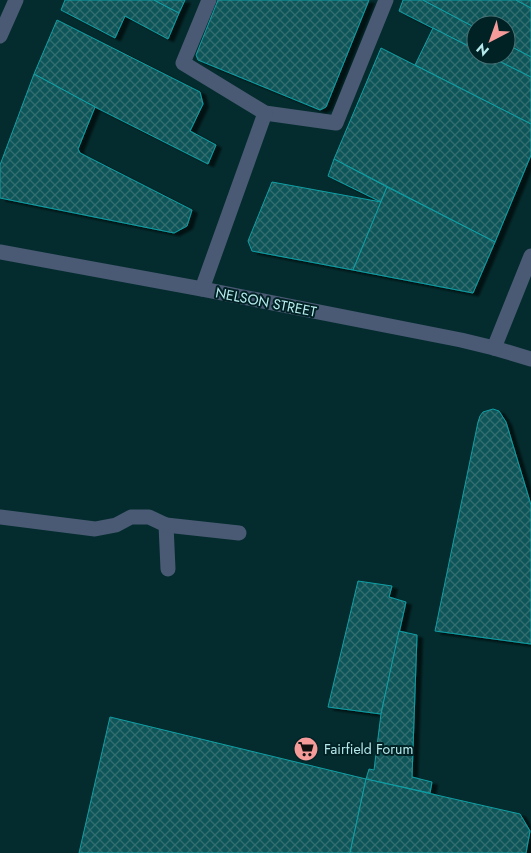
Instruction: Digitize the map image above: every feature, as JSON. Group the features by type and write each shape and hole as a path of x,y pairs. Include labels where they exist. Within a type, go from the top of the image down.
{"street":[{"path":"0,36 16,0"},
{"path":"209,0 183,63 265,113 336,123 386,0"},
{"path":"202,289 265,113"},
{"name":"NELSON STREET","path":"0,252 202,289 461,340 531,359"},
{"path":"494,348 531,256"},
{"path":"0,518 95,529 116,525 131,517 148,517 166,525 240,533"},
{"path":"166,525 168,569"}],"building":[{"path":"65,0 154,0 179,13 168,39 125,16 115,38 61,10"},
{"path":"154,0 185,0 179,13"},
{"path":"218,0 369,0 326,107 320,110 198,60 196,55"},
{"path":"403,0 423,0 466,23 466,45 399,11"},
{"path":"423,0 516,0 531,8 531,57 516,49 516,15 466,15 466,23"},
{"path":"516,0 531,0 531,8"},
{"path":"57,20 200,92 203,104 190,131 216,145 208,164 34,74"},
{"path":"433,28 466,45 466,65 507,65 531,77 531,124 415,65"},
{"path":"381,48 531,124 531,155 495,242 334,159"},
{"path":"516,49 531,57 531,77 507,65 516,65"},
{"path":"34,74 95,107 78,149 80,153 192,210 187,226 174,233 0,198 0,165"},
{"path":"334,159 387,187 381,202 328,176"},
{"path":"272,182 381,202 353,270 252,251 248,241"},
{"path":"387,187 495,242 473,293 353,270"},
{"path":"493,409 499,411 506,422 531,505 531,644 435,631 478,422 483,412"},
{"path":"358,581 392,586 389,597 406,602 381,714 328,707"},
{"path":"399,631 417,635 412,777 432,782 430,793 366,779 369,769 374,770 381,714"},
{"path":"110,717 366,779 350,853 79,853"},
{"path":"366,779 520,814 530,831 526,853 350,853"}],"place":[{"name":"Fairfield Forum","path":"306,749"}]}
